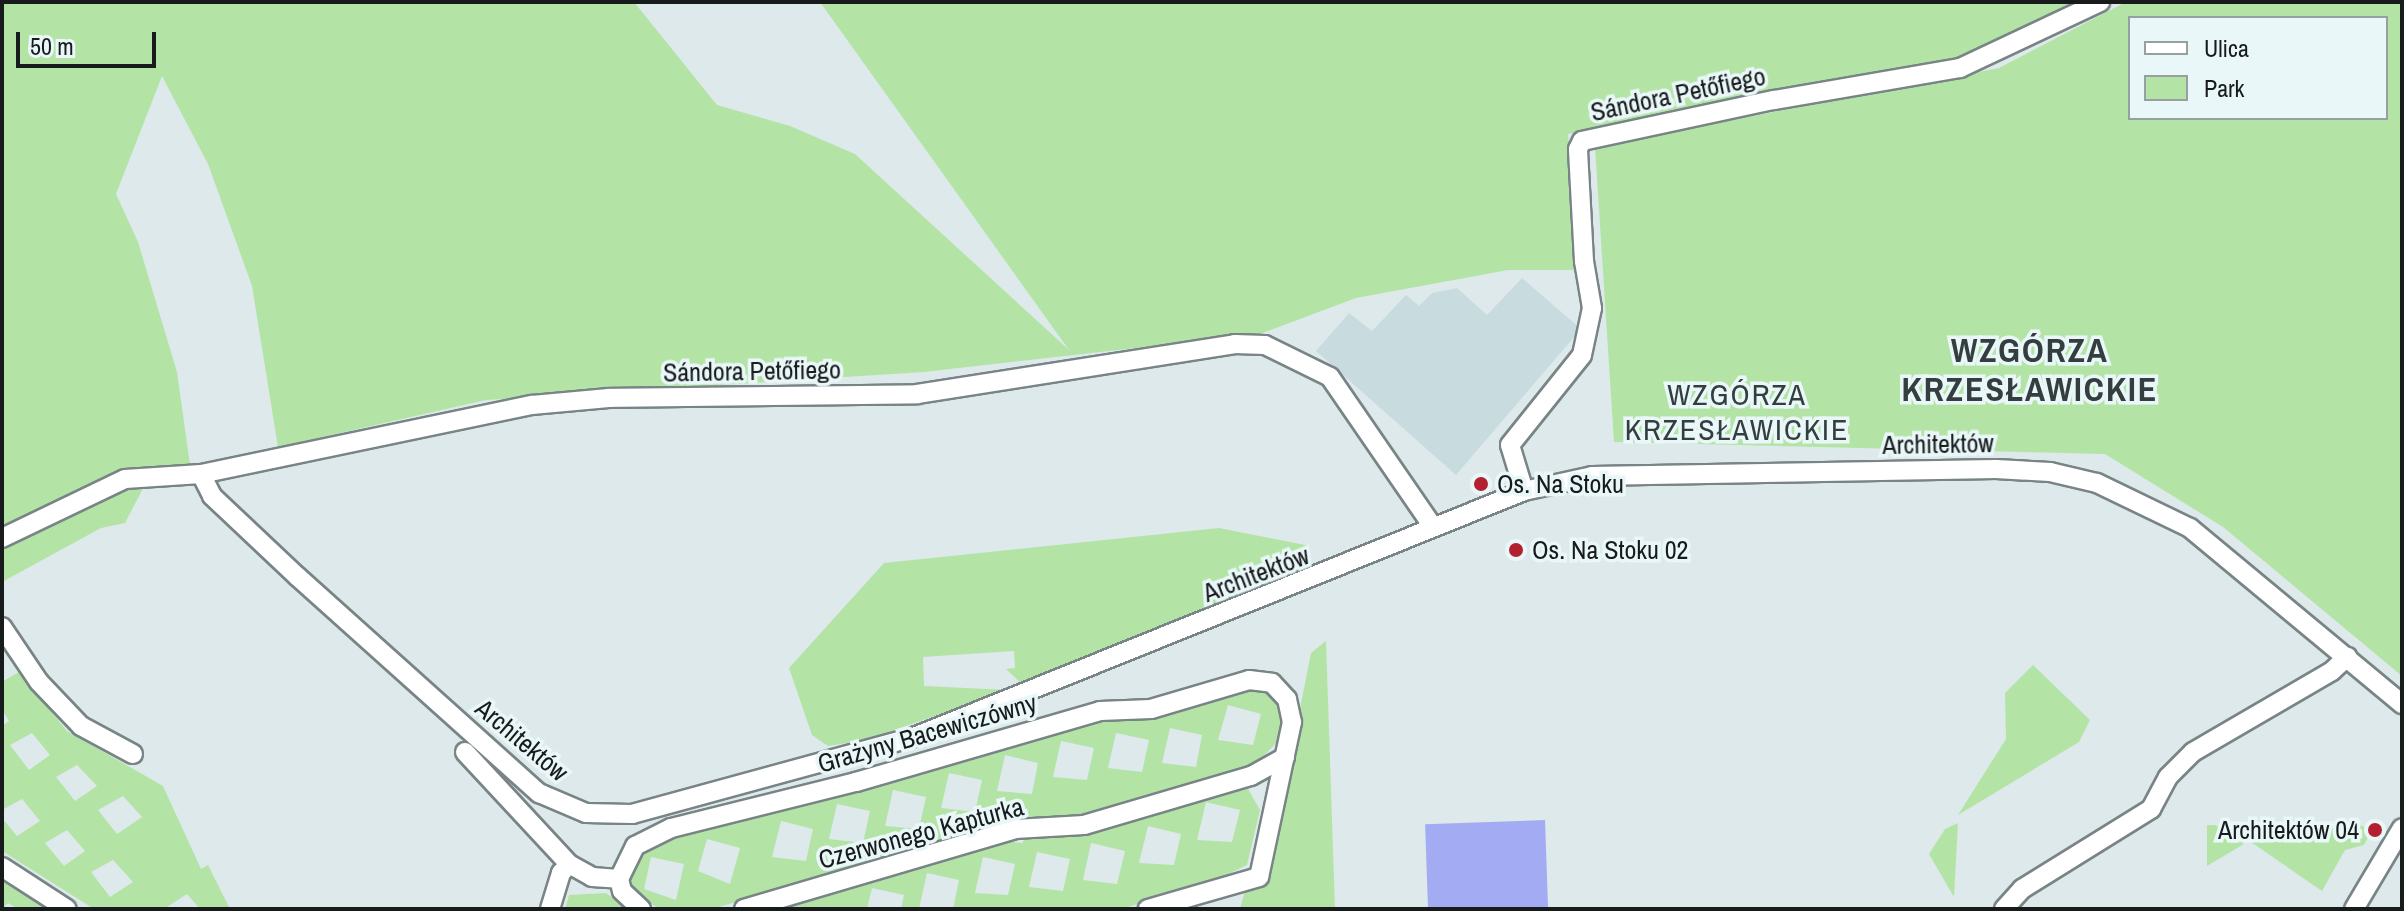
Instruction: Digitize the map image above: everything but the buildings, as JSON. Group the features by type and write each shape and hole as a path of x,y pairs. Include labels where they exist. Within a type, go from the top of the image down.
{"street":[{"name":"Sándora Petőfiego","path":"1524,491 1510,445 1582,355 1592,308 1584,261 1578,149 1582,141 1774,100 1960,68 2100,2"},
{"name":"Sándora Petőfiego","path":"2,538 125,479 201,474 532,405 609,398 917,394 1211,346 1265,345 1314,365 1336,384 1433,527"},
{"name":"Architektów","path":"201,474 212,496 276,557 539,793 570,809 606,814 632,814 914,737 1393,548 1433,527 1524,491 1568,479 1625,475 1996,469 2074,476 2132,496 2190,528 2402,704"},
{"path":"2,627 39,682 81,726 133,754"},
{"path":"2004,909 2022,889 2151,809 2168,777 2193,752 2332,671 2347,657"},
{"name":"Grażyny Bacewiczówny","path":"619,879 635,846 671,828 856,782 1100,711 1151,709 1249,680 1272,683 1290,707 1285,757"},
{"path":"465,752 569,864 592,877 619,879 622,891 641,909"},
{"path":"1148,909 1259,877 1285,757"},
{"name":"Czerwonego Kapturka","path":"744,909 1015,829 1073,828 1251,776 1285,757"},
{"path":"1251,776 1275,803"},
{"path":"2354,909 2402,828"},
{"path":"550,909 561,873 569,864"},
{"path":"2,867 67,909"}],"shaded area":[{"path":"1522,278 1581,329 1456,475 1316,351 1349,313 1372,331 1406,295 1419,306 1432,293 1457,288 1487,315"}],"green space":[{"path":"2,2 634,2 717,105 790,126 855,154 1069,350 820,2 2077,2 1980,53 1568,134 1580,270 1508,270 1356,298 1260,334 924,372 486,400 278,447 252,286 208,164 162,76 116,194 138,242 177,372 190,465 150,475 125,523 101,528 2,582"},
{"path":"2126,2 2402,2 2402,676 2223,527 2105,454 1614,442 1595,147 1999,68"},
{"path":"1219,528 1310,546 1306,570 1022,684 1006,669 1015,668 1014,651 923,657 924,686 1008,690 866,740 828,746 812,735 789,668 884,563"},
{"path":"1326,641 1335,909 1240,909 1246,887 1266,881 1311,653"},
{"path":"2033,665 2090,720 2079,742 1958,815 2006,739 2005,693"},
{"path":"19,672 67,731 163,786 201,869 208,865 230,909 200,909 187,894 164,909 94,909 2,851 2,818 17,836 40,821 22,799 2,810 2,726 9,721 2,710 2,682","holes":["32,733 50,755 29,770 10,745","77,765 97,786 75,801 56,777","123,796 142,817 117,834 98,810","67,830 85,851 64,866 45,843","113,860 133,882 110,897 91,872"]},
{"path":"1249,686 1270,691 1282,713 1278,741 1257,763 1074,818 1021,819 712,909 660,909 632,893 627,881 646,846 705,826 813,801 1024,738","holes":["1228,705 1261,714 1253,745 1218,740","1170,728 1202,735 1196,767 1162,763","1116,733 1149,740 1142,772 1108,768","1061,741 1094,748 1087,780 1053,777","1005,755 1038,763 1032,794 997,791","949,773 982,780 975,812 941,808","893,790 926,797 919,829 885,826","837,804 870,811 863,843 829,839","781,821 813,829 806,861 772,857","707,839 740,848 730,884 698,871","651,857 684,864 676,900 644,889"]},
{"path":"1247,787 1260,810 1247,865 1214,881 1121,909 953,909 959,880 927,873 919,909 901,909 904,895 872,888 867,909 766,909 1006,841 1022,843 1029,833 1073,835","holes":["1206,802 1240,810 1232,842 1197,840","1148,826 1181,834 1174,865 1139,863","1091,843 1125,851 1117,884 1083,880","1037,852 1070,859 1063,891 1029,887","983,857 1015,864 1008,895 975,893"]},
{"path":"1958,823 1954,897 1929,854 1945,829"},
{"path":"2357,823 2371,831 2364,845 2345,850 2322,891 2251,842"},
{"path":"2207,825 2215,825 2244,844 2207,866"},
{"path":"2,881 46,909 18,909 8,903 2,909"},
{"path":"606,893 627,909 565,909 569,895"}],"water":[{"path":"1545,820 1548,909 1428,909 1425,824"}],"place":[{"name":"Os. Na Stoku","path":"1481,484"},
{"name":"Os. Na Stoku 02","path":"1516,550"},
{"name":"Architektów 04","path":"2375,830"}],"district":[{"name":"WZGÓRZA KRZESŁAWICKIE","path":"2030,370"},
{"name":"WZGÓRZA KRZESŁAWICKIE","path":"1737,411"}]}
